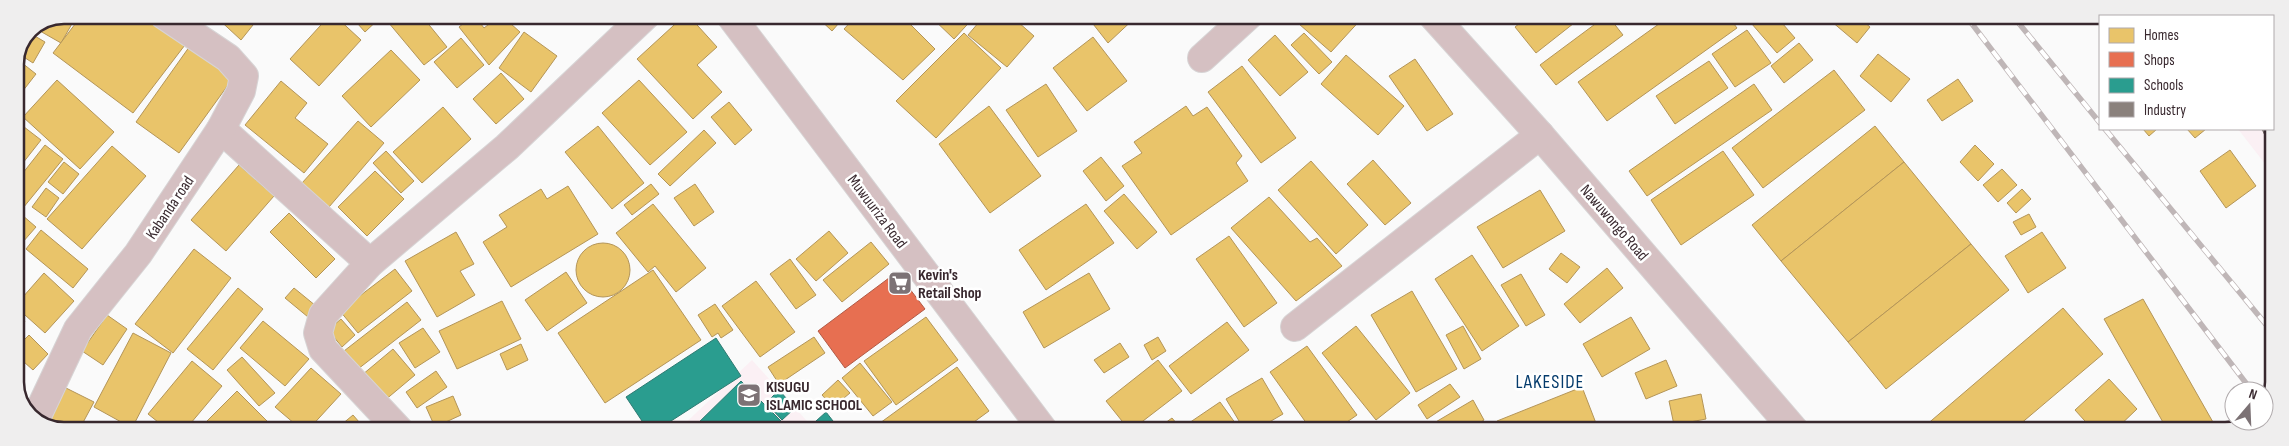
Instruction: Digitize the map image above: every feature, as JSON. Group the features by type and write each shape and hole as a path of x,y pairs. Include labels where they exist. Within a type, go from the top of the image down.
{"street":[{"name":"Kabanda road","path":"38,413 78,329 138,254 221,129 241,91 244,76 228,58 177,24"},
{"path":"392,422 323,348 318,333 322,315 370,263 506,146 636,24"},
{"name":"Muwuuriza Road","path":"737,24 1038,422"},
{"path":"1202,58 1240,24"},
{"name":"Nawuwongo Road","path":"1440,24 1540,135 1787,422"},
{"path":"221,129 370,263"},
{"path":"1295,327 1540,135"}],"shaded area":[{"path":"2239,130 2265,130 2265,164"},
{"name":"KISUGU ISLAMIC SCHOOL","path":"752,360 808,422 686,422"}],"building: Homes":[{"path":"72,24 61,43 40,31 56,25"},
{"path":"75,24 165,24 188,41 133,113 53,53"},
{"path":"224,24 254,24 241,40"},
{"path":"322,24 344,24 361,40 319,86 290,59"},
{"path":"358,24 373,24 365,32"},
{"path":"390,24 428,24 447,47 424,65"},
{"path":"463,24 481,24 484,28 489,24 511,24 520,32 489,65 459,27"},
{"path":"675,24 696,24 717,47 697,65 722,92 693,119 637,59"},
{"path":"825,24 838,24 832,31"},
{"path":"849,24 910,24 935,49 903,80 844,29"},
{"path":"938,24 968,24 954,39"},
{"path":"977,24 1020,24 1034,36 1007,67 968,35"},
{"path":"1093,24 1128,24 1108,43"},
{"path":"1299,24 1357,24 1331,52"},
{"path":"1519,24 1573,24 1536,53 1515,27"},
{"path":"1595,24 1614,24 1623,35 1556,85 1540,65"},
{"path":"1659,24 1734,24 1737,28 1607,121 1578,82"},
{"path":"1752,24 1783,24 1795,38 1777,53"},
{"path":"1835,24 1866,24 1870,27 1857,43"},
{"path":"1747,30 1771,63 1735,87 1712,54"},
{"path":"524,32 557,56 531,92 499,68"},
{"path":"964,33 1001,68 936,138 896,101"},
{"path":"1304,33 1332,62 1319,74 1291,45"},
{"path":"1275,35 1308,72 1280,96 1248,60"},
{"path":"34,36 45,42 33,63 25,58 30,41"},
{"path":"1093,37 1127,81 1087,111 1053,68"},
{"path":"461,38 484,65 457,88 434,62"},
{"path":"192,43 236,74 179,153 136,122"},
{"path":"1799,43 1813,60 1784,83 1771,66"},
{"path":"391,50 420,80 371,127 342,96"},
{"path":"1878,54 1910,79 1891,102 1860,76"},
{"path":"1346,55 1404,106 1378,135 1321,84"},
{"path":"1415,59 1453,114 1427,131 1389,76"},
{"path":"1709,61 1728,88 1675,124 1656,96"},
{"path":"24,65 36,74 24,89"},
{"path":"1242,66 1296,138 1261,163 1208,92"},
{"path":"1834,70 1865,110 1763,188 1732,148"},
{"path":"501,73 524,99 496,124 473,99"},
{"path":"1958,79 1973,101 1942,121 1927,100"},
{"path":"57,80 114,132 80,169 24,116"},
{"path":"639,80 687,132 650,165 602,113"},
{"path":"281,81 307,103 295,118 328,144 304,173 245,125"},
{"path":"1046,84 1077,131 1038,157 1006,110"},
{"path":"1754,84 1772,110 1647,196 1629,171"},
{"path":"729,102 752,130 735,145 711,117"},
{"path":"989,106 1041,176 990,213 939,144"},
{"path":"1186,106 1193,116 1207,107 1242,156 1236,163 1248,181 1171,235 1122,166 1142,153 1134,142"},
{"path":"443,107 471,139 422,183 393,152"},
{"path":"358,121 384,143 329,207 302,183"},
{"path":"598,126 644,183 612,209 565,152"},
{"path":"1875,126 1904,162 1781,261 1752,225"},
{"path":"24,127 41,140 24,162"},
{"path":"704,130 716,143 670,186 658,174"},
{"path":"2144,130 2156,130 2149,136"},
{"path":"2188,130 2205,130 2195,138"},
{"path":"45,145 63,159 24,207 24,172"},
{"path":"1975,145 1994,164 1978,181 1960,162"},
{"path":"112,146 146,176 82,249 47,219"},
{"path":"2230,150 2256,186 2226,208 2200,171"},
{"path":"386,151 414,181 401,193 373,163"},
{"path":"1723,151 1754,195 1681,245 1651,200"},
{"path":"1101,157 1124,186 1106,201 1083,171"},
{"path":"1373,160 1411,203 1385,225 1347,184"},
{"path":"1311,161 1368,225 1336,254 1278,190"},
{"path":"64,162 79,174 63,194 48,182"},
{"path":"1904,162 1971,244 1848,342 1781,261"},
{"path":"239,165 274,196 226,251 191,220"},
{"path":"2002,169 2017,185 1998,202 1983,185"},
{"path":"375,171 404,199 367,236 338,207"},
{"path":"651,184 659,194 632,215 624,205"},
{"path":"695,184 714,212 694,226 674,198"},
{"path":"568,186 598,234 511,287 483,242 507,227 499,215 541,189 547,199"},
{"path":"46,188 59,198 46,217 32,207"},
{"path":"2022,189 2031,199 2016,213 2007,203"},
{"path":"1540,190 1565,231 1503,268 1477,227"},
{"path":"1124,194 1157,232 1137,249 1104,211"},
{"path":"1269,197 1310,242 1317,238 1342,266 1296,301 1231,228"},
{"path":"653,204 706,268 676,292 655,266 648,272 616,233"},
{"path":"1086,204 1114,243 1046,290 1019,250"},
{"path":"289,213 335,259 316,278 270,232"},
{"path":"2029,214 2036,227 2021,235 2013,222"},
{"path":"24,217 36,227 24,241"},
{"path":"41,230 88,269 73,288 26,249"},
{"path":"829,231 848,253 816,281 796,259"},
{"path":"456,232 474,264 460,271 475,295 437,317 405,261"},
{"path":"2042,232 2066,268 2028,293 2005,256"},
{"path":"1229,236 1277,303 1244,327 1196,259"},
{"path":"871,242 889,264 842,302 823,280"},
{"path":"603,243 613,245 622,251 628,260 630,270 628,280 622,289 613,295 603,297 593,295 584,289 578,280 576,270 578,260 584,251 593,245"},
{"path":"1971,244 2009,290 1886,389 1848,342"},
{"path":"194,249 231,278 173,353 135,324"},
{"path":"1561,253 1580,267 1567,283 1549,269"},
{"path":"1472,255 1519,326 1482,351 1435,279"},
{"path":"790,259 816,295 796,309 770,274"},
{"path":"1607,268 1623,288 1580,323 1564,304"},
{"path":"395,269 412,291 358,333 340,311"},
{"path":"653,270 701,340 605,403 558,333"},
{"path":"566,272 587,303 547,331 525,300"},
{"path":"44,273 74,301 45,333 24,314 24,296"},
{"path":"1089,273 1110,309 1044,348 1023,312"},
{"path":"1521,274 1545,315 1526,326 1501,285"},
{"path":"756,281 795,332 760,357 722,306"},
{"path":"238,288 263,309 213,370 187,349"},
{"path":"294,288 316,306 308,317 285,298"},
{"path":"1412,291 1457,369 1416,392 1371,315"},
{"path":"2143,299 2213,422 2163,422 2104,319"},
{"path":"502,301 521,339 457,369 439,331"},
{"path":"407,302 421,320 358,369 344,351"},
{"path":"715,304 733,330 721,338 718,333 712,337 698,315"},
{"path":"2063,308 2103,354 2023,422 1930,422"},
{"path":"107,315 127,329 103,365 82,351"},
{"path":"926,317 958,360 896,405 864,361"},
{"path":"1631,317 1650,349 1602,377 1583,344"},
{"path":"341,319 355,335 342,347 328,330"},
{"path":"263,321 309,359 285,386 240,348"},
{"path":"1227,322 1249,350 1191,394 1169,366"},
{"path":"1356,326 1410,393 1376,420 1322,353"},
{"path":"1463,326 1481,359 1464,369 1446,335"},
{"path":"423,328 440,352 415,368 399,343"},
{"path":"133,333 171,353 135,422 121,422 94,407"},
{"path":"29,335 48,354 33,370 24,362 24,340"},
{"path":"814,337 825,353 779,384 768,367"},
{"path":"1158,337 1166,351 1152,360 1144,345"},
{"path":"1120,343 1129,357 1104,373 1094,360"},
{"path":"521,344 528,360 507,370 500,354"},
{"path":"1307,346 1357,415 1347,422 1306,422 1270,372"},
{"path":"393,349 415,375 384,401 362,375"},
{"path":"242,357 275,393 259,406 227,370"},
{"path":"1158,360 1182,391 1142,422 1123,422 1106,401"},
{"path":"1666,360 1677,386 1646,399 1635,373"},
{"path":"192,361 222,386 192,422 158,422 148,414"},
{"path":"860,363 892,402 873,416 842,378"},
{"path":"957,367 989,411 974,422 881,422"},
{"path":"311,368 341,394 315,422 293,422 275,407"},
{"path":"436,371 447,387 417,408 406,392"},
{"path":"1262,378 1283,414 1269,422 1240,422 1226,399"},
{"path":"2109,379 2137,409 2123,422 2086,422 2075,410"},
{"path":"838,380 850,393 833,407 822,395"},
{"path":"1450,384 1460,397 1427,419 1418,405"},
{"path":"1582,387 1596,422 1497,422"},
{"path":"66,388 94,402 83,422 64,422 49,419"},
{"path":"237,391 268,422 206,422"},
{"path":"1701,394 1706,419 1690,422 1673,422 1669,401"},
{"path":"453,396 461,415 446,422 433,422 426,407"},
{"path":"1473,400 1484,420 1481,422 1436,422"},
{"path":"1220,402 1234,422 1190,422"},
{"path":"353,415 359,422 345,422"},
{"path":"1172,418 1175,422 1166,422"}],"building: Shops":[{"path":"897,272 925,309 845,368 818,331"}],"building: Schools":[{"path":"716,338 741,376 669,422 643,422 626,397"},
{"path":"741,381 782,422 699,422"},
{"path":"779,390 795,408 782,420 766,403"},
{"path":"826,412 834,422 815,422"}],"railway":[{"path":"1972,24 2244,381"},
{"path":"2020,24 2099,122"},
{"path":"2106,130 2265,323"}],"place":[{"name":"Kevin's Retail Shop","path":"900,283"},
{"name":"KISUGU ISLAMIC SCHOOL","path":"749,395"}],"district":[{"name":"LAKESIDE","path":"1550,381"}]}
